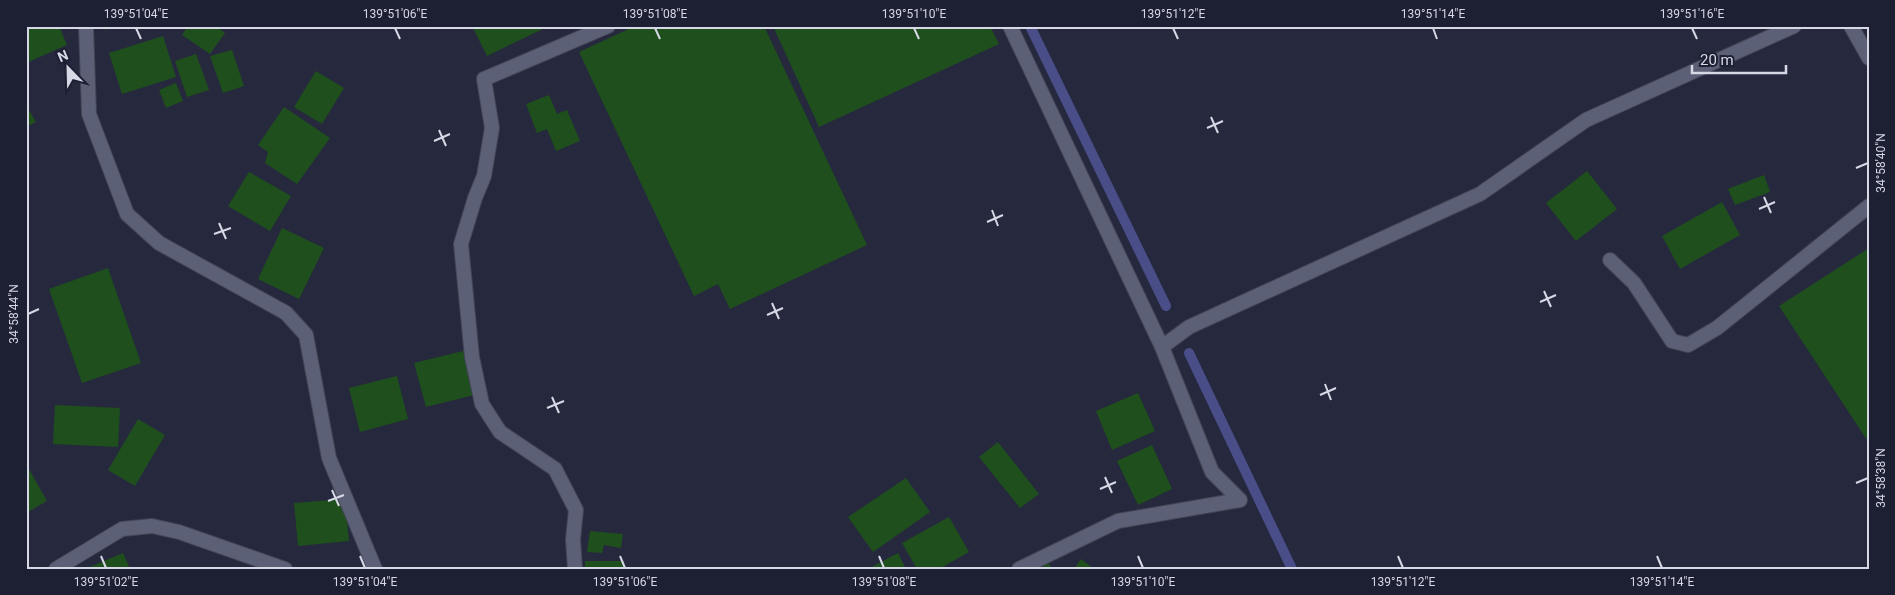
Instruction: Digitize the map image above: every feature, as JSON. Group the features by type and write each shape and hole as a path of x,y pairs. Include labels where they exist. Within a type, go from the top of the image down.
{"street":[{"path":"86,26 89,114 126,214 159,243 286,313 306,335 330,458 375,569"},
{"path":"575,569 573,539 576,510 555,469 500,432 482,404 472,357 461,244 484,176 492,128 484,79 608,26"},
{"path":"1010,26 1162,347 1212,472 1240,500 1118,521 1019,569"},
{"path":"1162,347 1189,327 1480,194 1586,120 1794,26"},
{"path":"1851,26 1869,58"},
{"path":"1610,260 1634,283 1672,341 1688,345 1717,328 1869,206"},
{"path":"56,569 122,529 152,526 179,532 286,569"}],"building":[{"path":"26,26 59,26 67,45 26,63"},
{"path":"105,26 117,26 117,27 105,30"},
{"path":"188,26 216,26 225,33 210,54 182,35"},
{"path":"472,26 549,26 487,56"},
{"path":"635,26 764,26 867,245 730,309 718,284 694,296 579,52"},
{"path":"773,26 990,26 999,44 819,127"},
{"path":"163,36 176,77 122,94 109,53"},
{"path":"232,50 244,86 223,93 210,56"},
{"path":"196,54 209,90 187,97 175,61"},
{"path":"316,71 344,88 322,124 294,107"},
{"path":"176,83 183,101 166,108 159,90"},
{"path":"549,95 557,114 567,110 580,141 556,151 547,129 537,133 526,104"},
{"path":"26,105 36,122 26,127"},
{"path":"284,107 330,138 297,184 265,163 268,152 258,145"},
{"path":"1587,171 1617,209 1576,241 1546,203"},
{"path":"249,172 291,196 270,231 228,206"},
{"path":"1764,175 1770,192 1735,205 1728,189"},
{"path":"1722,202 1740,235 1680,269 1662,236"},
{"path":"282,228 324,248 299,299 258,279"},
{"path":"1869,248 1869,443 1779,306"},
{"path":"108,268 141,363 82,383 49,289"},
{"path":"463,351 474,395 426,407 414,363"},
{"path":"397,376 408,419 360,432 349,388"},
{"path":"1138,393 1155,431 1112,450 1096,411"},
{"path":"55,405 120,408 118,447 53,444"},
{"path":"138,419 165,435 135,486 108,470"},
{"path":"998,442 1039,494 1020,508 979,457"},
{"path":"1152,445 1172,489 1138,505 1117,461"},
{"path":"26,464 47,501 26,513"},
{"path":"906,478 930,512 873,552 848,517"},
{"path":"345,499 349,541 298,546 294,503"},
{"path":"949,517 969,552 939,569 917,569 902,543"},
{"path":"590,531 623,534 621,548 604,545 602,553 587,552"},
{"path":"123,553 130,569 85,569"},
{"path":"898,553 906,569 868,569"},
{"path":"1081,559 1094,569 1074,569"},
{"path":"585,561 624,561 624,569 585,569"},
{"path":"1048,563 1053,569 1040,569"}],"waterway":[{"path":"1030,26 1166,306"},
{"path":"1189,353 1292,569"}]}
